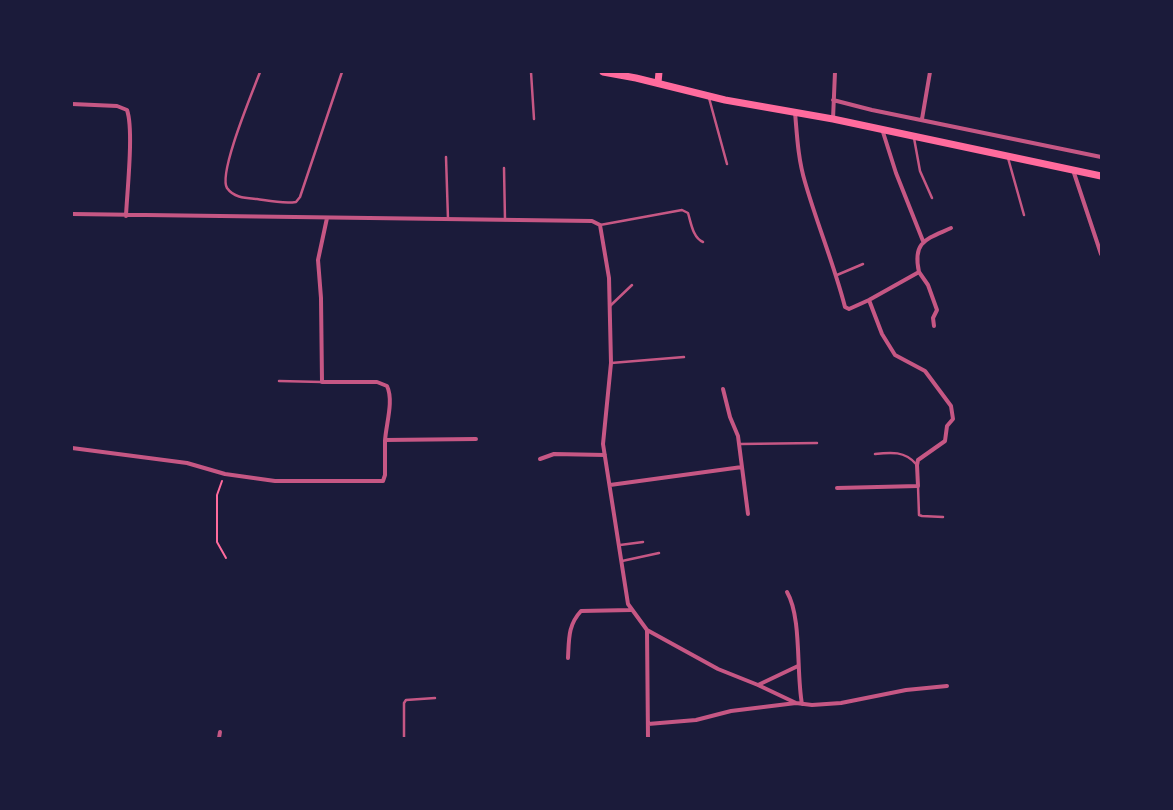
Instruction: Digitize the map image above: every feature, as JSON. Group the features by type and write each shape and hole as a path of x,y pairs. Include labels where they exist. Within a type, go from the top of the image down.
{"main road":[{"path":"603,72 636,75 658,83 709,95 882,129 1101,176"},
{"path":"658,83 659,72"}],"street":[{"path":"832,119 835,72"},
{"path":"922,119 930,72"},
{"path":"834,100 872,110 922,119 1038,145 1101,157"},
{"path":"72,104 117,106 127,110 129,116 129,154 126,216"},
{"path":"795,112 798,148 805,181 837,275 844,307 849,309 869,300 919,272"},
{"path":"882,129 901,187 923,241"},
{"path":"1073,170 1101,254"},
{"path":"72,214 126,216 592,221 600,225 609,278 611,363 603,444 620,545 628,604 647,630 718,669 758,685 796,703"},
{"path":"72,448 194,464 225,474 275,481 382,481 385,475 385,440 389,398 387,386 377,382 322,382 321,298 318,260 327,218"},
{"path":"934,326 933,318 937,310 928,285 919,272 918,252 923,241 951,228"},
{"path":"837,488 918,486 917,465 921,457 945,441 947,426 953,418 951,406 925,371 895,355 882,334 869,300"},
{"path":"723,389 740,444 748,514"},
{"path":"385,440 476,439"},
{"path":"540,459 554,454 605,455"},
{"path":"610,485 742,467"},
{"path":"788,592 793,601 796,620 798,666 802,704"},
{"path":"568,658 569,630 574,619 581,611 631,610"},
{"path":"647,630 648,738"},
{"path":"758,685 798,666"},
{"path":"648,724 696,720 731,710 796,703 841,703 906,690 947,686"},
{"path":"219,738 220,732"}],"lane":[{"path":"260,72 233,144 224,175 224,182 227,189 238,197 288,204 296,202 300,197 342,72"},
{"path":"531,72 534,120"},
{"path":"709,95 728,164"},
{"path":"913,136 920,171 932,198"},
{"path":"1007,156 1024,215"},
{"path":"446,158 448,220"},
{"path":"504,168 505,220"},
{"path":"600,225 682,210 688,213 694,234 699,241 703,242"},
{"path":"837,275 863,264"},
{"path":"609,306 632,285"},
{"path":"611,363 684,357"},
{"path":"279,381 322,382"},
{"path":"740,444 817,443"},
{"path":"875,454 889,452 903,454 912,459 917,465"},
{"path":"918,486 919,514 922,516 943,517"},
{"path":"620,545 643,542"},
{"path":"622,561 659,553"},
{"path":"404,738 404,703 406,700 435,698"}],"path":[{"path":"225,474 217,495 216,515 217,542 226,558"}]}
